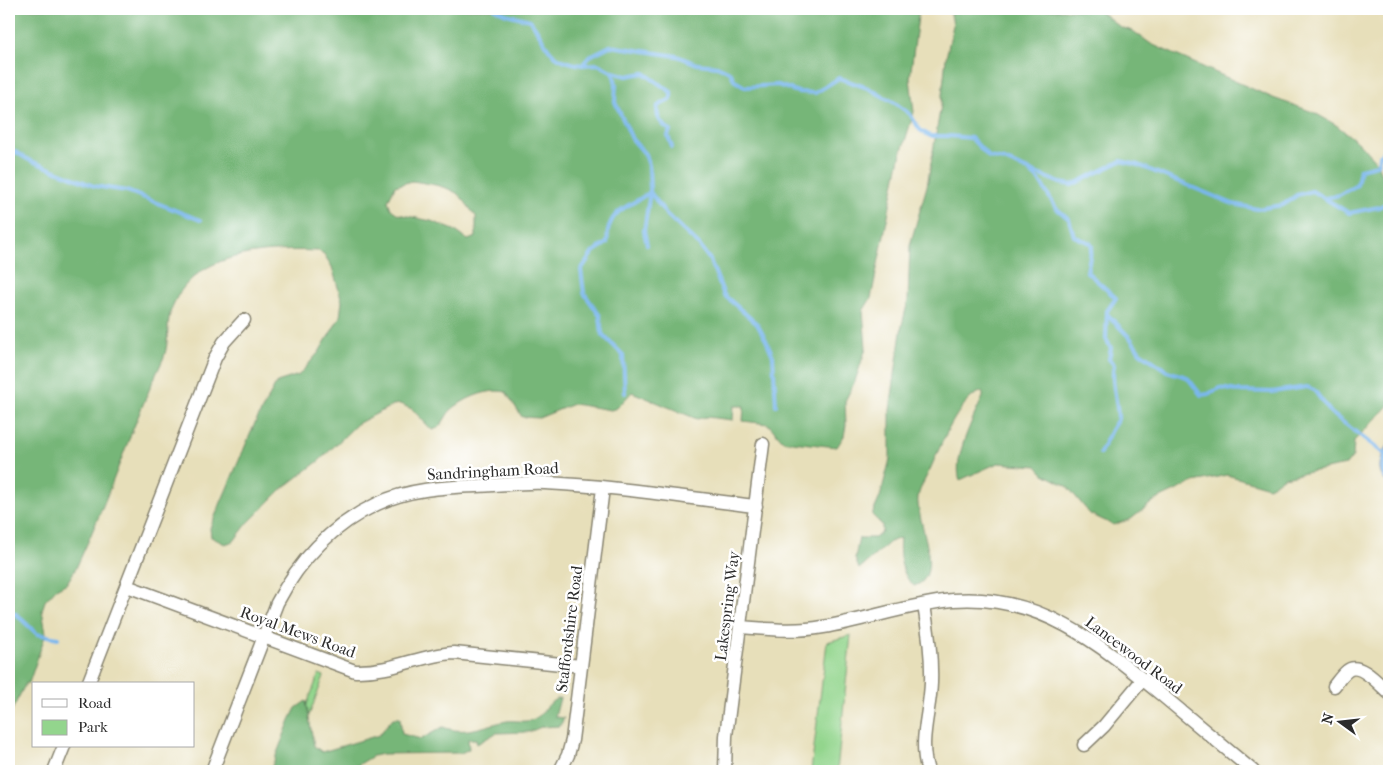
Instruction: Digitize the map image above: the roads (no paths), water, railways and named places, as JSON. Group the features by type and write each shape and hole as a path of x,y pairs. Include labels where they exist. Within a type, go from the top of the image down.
{"street":[{"path":"89,682 215,358 224,342 244,320"},
{"name":"Lakespring Way","path":"725,771 726,736 763,444"},
{"name":"Sandringham Road","path":"212,771 277,603 290,578 307,556 351,518 378,503 410,493 440,488 543,483 756,506"},
{"name":"Staffordshire Road","path":"560,771 568,755 572,740 603,488"},
{"name":"Royal Mews Road","path":"127,586 355,671 388,670 443,654 454,653 581,666"},
{"name":"Lancewood Road","path":"740,627 800,630 953,600 994,602 1046,615 1093,640 1253,771"},
{"path":"924,605 931,684 923,751 928,771"},
{"path":"1334,686 1348,670 1353,668 1360,669 1389,693"},
{"path":"1084,745 1104,726 1143,679"},
{"path":"54,771 63,748"}],"water":[{"path":"1389,444 1389,484 1381,475 1380,465 1383,454"}],"waterway":[{"path":"495,9 530,20 549,50 554,55 570,63 582,65 590,56 610,46 677,56 697,64 717,66 730,72 735,81 745,87 778,85 798,92 815,93 839,78 868,88 895,103 910,114 920,130 930,136 971,138 989,157 1004,160 1060,183 1072,185 1121,161 1138,165 1233,204 1257,209 1283,205 1297,195 1312,191 1349,213 1379,207 1389,202"},
{"path":"582,65 598,64 613,72 616,84 615,102 632,139 645,154 649,165 650,192 666,214 699,245 710,260 724,295 757,324 773,356 776,405"},
{"path":"613,72 627,76 644,73 671,92 671,99 658,106 657,114 664,126 670,130 668,136 672,147"},
{"path":"1326,198 1339,195 1357,185 1360,169 1377,165 1380,155 1389,143"},
{"path":"9,148 29,160 94,186 127,191 200,220"},
{"path":"1030,172 1039,180 1056,208 1069,219 1074,236 1090,243 1092,246 1087,272 1116,298 1107,311 1106,339 1111,348 1109,359 1114,365 1113,378 1118,419 1100,453"},
{"path":"647,245 644,231 650,192"},
{"path":"625,393 623,355 602,334 600,316 584,293 581,270 593,252 607,243 608,229 616,215 626,206 650,192"},
{"path":"1107,314 1131,339 1140,352 1167,371 1187,377 1201,395 1220,388 1237,391 1272,392 1307,387 1314,390 1331,413 1383,453"},
{"path":"9,614 16,614 37,634 58,638"}]}
